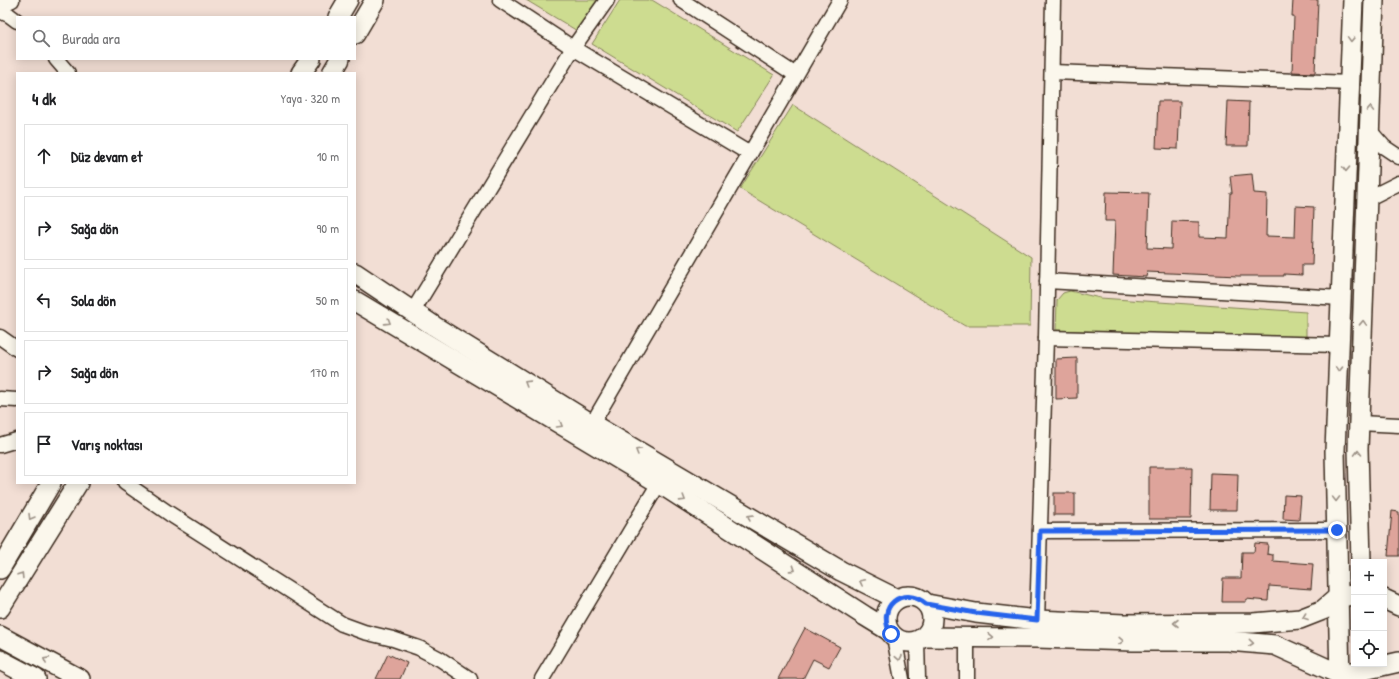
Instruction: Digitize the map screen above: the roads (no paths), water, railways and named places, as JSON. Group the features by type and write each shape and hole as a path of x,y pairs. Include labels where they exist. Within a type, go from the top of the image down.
{"street":[{"path":"0,6 12,0"},
{"path":"339,16 348,0"},
{"path":"356,32 375,0"},
{"path":"500,0 573,48 750,154"},
{"path":"413,311 573,48 606,0"},
{"path":"681,0 796,75"},
{"path":"592,424 840,0"},
{"path":"1037,620 1046,338 1053,0"},
{"path":"1340,676 1346,596 1337,530 1335,451 1353,0"},
{"path":"1361,559 1358,449 1374,0"},
{"path":"0,11 9,15 16,21"},
{"path":"57,60 67,72"},
{"path":"302,72 310,60"},
{"path":"333,72 339,60"},
{"path":"1052,72 1350,83"},
{"path":"1369,130 1384,147 1399,157"},
{"path":"1367,199 1399,183"},
{"path":"356,274 441,330 592,424 841,571 897,599"},
{"path":"1047,281 1341,298"},
{"path":"356,302 659,484 904,642 921,639 966,637 1133,641 1228,641 1275,645 1340,676 1399,662"},
{"path":"0,337 16,348"},
{"path":"1046,338 1340,345"},
{"path":"0,399 16,400"},
{"path":"1359,423 1399,426"},
{"path":"0,445 16,440"},
{"path":"0,569 50,484"},
{"path":"0,608 77,484"},
{"path":"126,484 170,514 342,624 419,648 440,659 470,679"},
{"path":"542,679 659,484"},
{"path":"1040,531 1337,530"},
{"path":"902,679 899,658 886,623 886,616 888,610 897,599 908,596 921,600 926,604 930,610 932,618 928,631 921,639 918,679"},
{"path":"926,604 976,613 1037,620 1124,624 1253,623 1300,619 1323,610 1346,596"},
{"path":"1387,600 1399,606"},
{"path":"0,636 80,679"},
{"path":"966,637 967,679"},
{"path":"0,660 36,679"}]}
